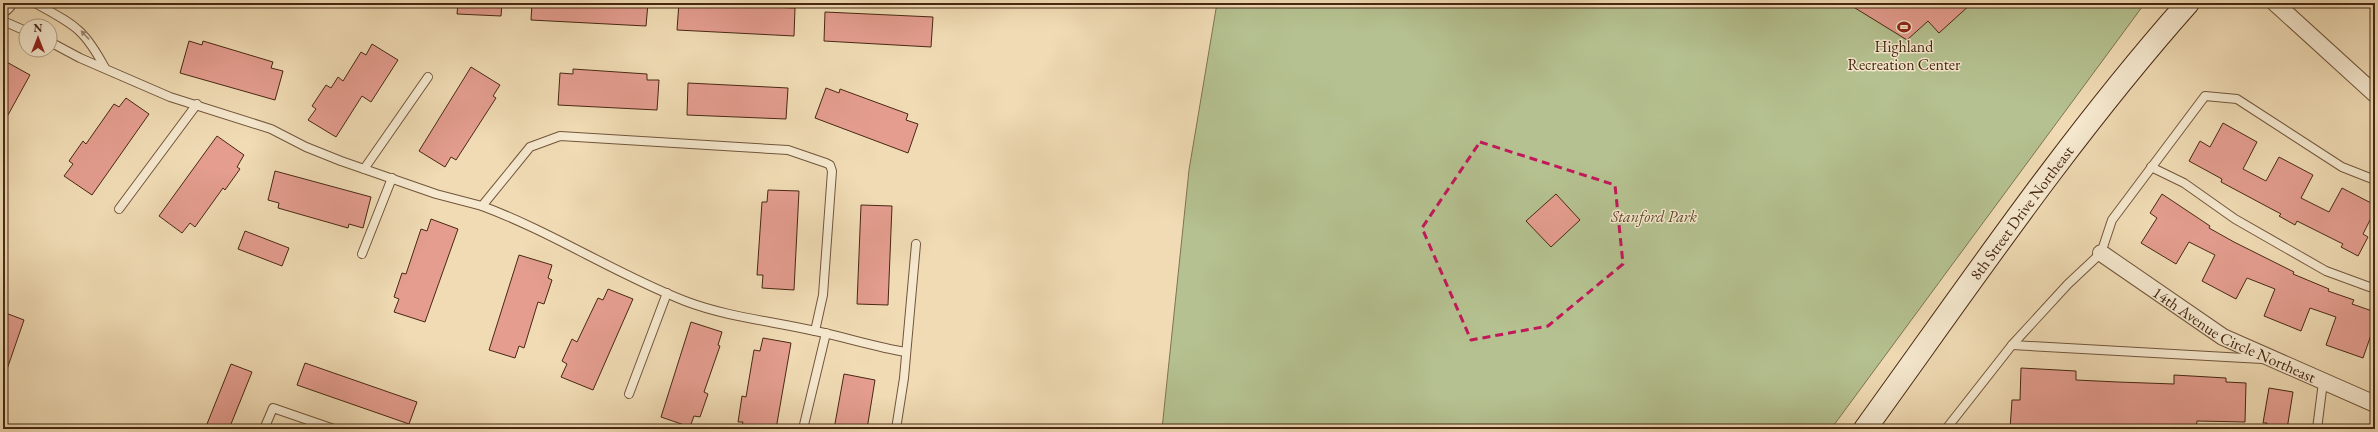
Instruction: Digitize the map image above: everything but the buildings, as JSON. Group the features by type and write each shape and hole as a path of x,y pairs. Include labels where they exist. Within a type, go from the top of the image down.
{"main road":[{"name":"8th Street Drive Northeast","path":"1865,429 2037,192 2095,116 2188,3"}],"street":[{"path":"2275,3 2375,94"},
{"name":"14th Avenue Circle Northeast","path":"2102,253 2224,337 2375,404"}],"lane":[{"path":"35,3 76,26 91,42 105,68"},
{"path":"3,21 18,28"},
{"path":"58,46 164,94 270,129 306,147 364,169 436,194 482,206 564,242 667,293 722,313 826,333 886,349 906,352"},
{"path":"364,169 428,77"},
{"path":"1946,429 2012,345 2068,284 2102,253 2112,220 2204,96 2237,100 2342,167 2375,180"},
{"path":"119,210 197,104"},
{"path":"482,206 530,147 560,136 788,150 826,163 830,165 832,171 823,295 815,331"},
{"path":"2151,166 2184,183 2235,219 2326,271 2375,289"},
{"path":"362,254 392,178"},
{"path":"896,429 906,352 916,244"},
{"path":"629,394 667,293"},
{"path":"803,429 826,333"},
{"path":"2012,345 2274,360"},
{"path":"2317,429 2323,382"},
{"path":"264,429 273,408 334,429"}],"highlighted area":[{"path":"1480,142 1615,185 1623,264 1548,326 1471,340 1422,228"}],"green space":[{"name":"Stanford Park","path":"1217,3 2145,3 1831,429 1162,429 1189,170"}],"place":[{"name":"Highland Recreation Center","path":"1904,27"}]}
